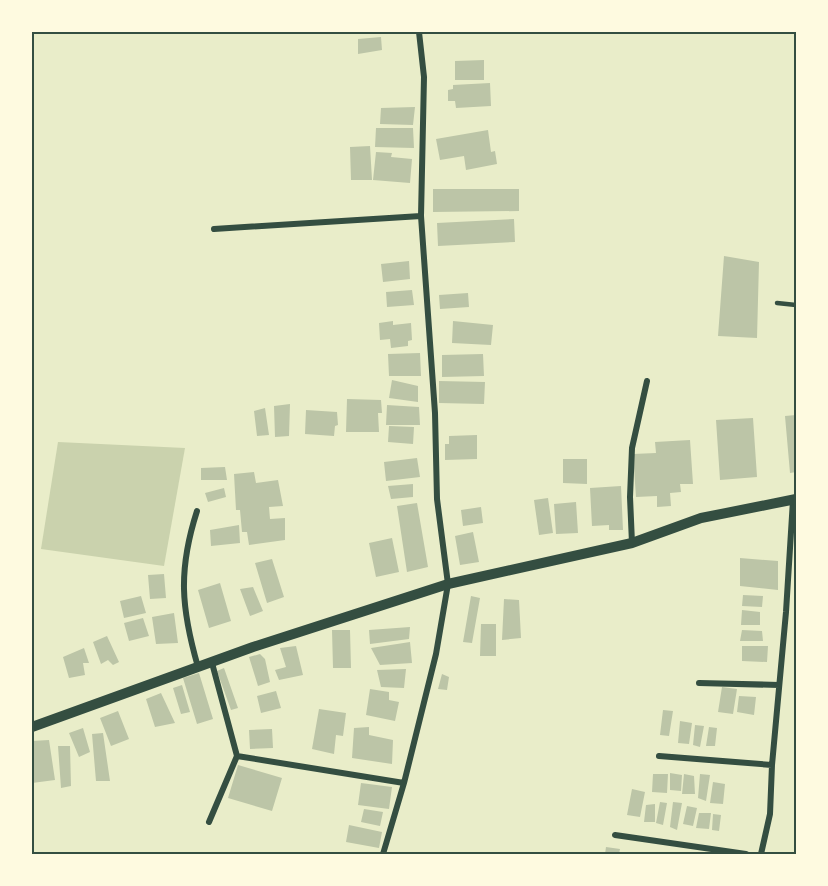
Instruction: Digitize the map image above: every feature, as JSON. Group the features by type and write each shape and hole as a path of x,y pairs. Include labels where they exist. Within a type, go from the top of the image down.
{"street":[{"path":"383,855 404,783 436,654 448,584 437,499 435,413 421,216 424,77 419,32"},
{"path":"214,229 421,216"},
{"path":"632,543 630,496 632,448 647,381"},
{"path":"32,727 198,666 329,621 448,584 632,543 701,518 795,500 772,765 770,814 761,855"},
{"path":"197,511 190,531 182,585 186,621 198,666"},
{"path":"209,822 237,756 212,663"},
{"path":"699,683 779,685"},
{"path":"237,756 404,783"},
{"path":"659,756 772,765"},
{"path":"615,835 746,855"}],"lane":[{"path":"777,303 796,305"}],"green space":[{"path":"58,442 185,448 164,566 41,549"}],"building":[{"path":"381,37 382,50 358,54 358,39"},
{"path":"484,60 484,80 455,80 455,61"},
{"path":"490,83 491,106 456,108 455,101 448,101 448,90 453,89 453,85"},
{"path":"415,107 413,125 380,124 381,108"},
{"path":"376,128 413,128 414,148 375,147"},
{"path":"488,130 491,152 495,151 497,164 466,170 464,156 440,160 436,139"},
{"path":"370,146 372,180 351,180 350,147"},
{"path":"376,152 392,153 391,157 412,159 410,183 373,180"},
{"path":"433,189 519,189 519,211 433,212"},
{"path":"514,219 515,242 438,246 437,223"},
{"path":"724,256 759,262 757,338 718,336"},
{"path":"409,261 410,279 383,282 381,264"},
{"path":"412,290 414,305 387,307 386,292"},
{"path":"468,293 469,307 440,309 439,295"},
{"path":"393,321 393,325 411,323 412,340 408,341 408,346 391,348 390,339 380,340 379,323"},
{"path":"453,321 493,325 491,345 452,343"},
{"path":"420,353 421,376 389,376 388,354"},
{"path":"483,354 484,376 442,377 442,355"},
{"path":"392,380 418,386 418,402 389,398"},
{"path":"439,381 485,382 484,404 439,403"},
{"path":"347,399 381,400 382,413 378,413 379,432 346,432"},
{"path":"290,404 289,436 275,437 274,406"},
{"path":"387,405 419,407 420,425 386,425"},
{"path":"265,408 269,435 257,436 254,411"},
{"path":"306,410 337,412 338,425 335,426 334,436 305,434"},
{"path":"796,415 796,472 790,473 785,416"},
{"path":"753,418 757,477 720,480 716,420"},
{"path":"389,426 414,427 413,444 388,442"},
{"path":"477,435 477,459 445,460 445,444 449,444 449,436"},
{"path":"690,440 693,484 680,484 681,492 670,493 671,506 657,507 657,496 636,497 633,454 656,453 655,442"},
{"path":"417,458 420,477 386,481 384,462"},
{"path":"563,459 587,459 587,484 563,483"},
{"path":"225,467 227,480 201,480 201,468"},
{"path":"254,472 256,483 278,480 283,506 269,507 270,519 285,518 285,540 249,545 247,532 242,532 240,510 236,510 234,474"},
{"path":"413,484 413,497 391,499 388,486"},
{"path":"621,486 623,530 609,530 609,525 592,526 590,488"},
{"path":"224,488 226,497 208,502 205,493"},
{"path":"548,498 553,533 539,535 534,500"},
{"path":"576,502 578,533 556,534 554,504"},
{"path":"417,503 428,567 407,572 397,506"},
{"path":"481,507 483,523 463,526 461,510"},
{"path":"239,525 240,543 211,546 210,530"},
{"path":"473,532 479,562 460,565 455,536"},
{"path":"392,538 399,572 376,577 369,543"},
{"path":"740,558 778,561 778,590 740,586"},
{"path":"272,559 284,597 267,603 255,563"},
{"path":"164,574 166,598 150,599 148,575"},
{"path":"220,583 231,621 209,628 198,590"},
{"path":"253,587 263,611 250,616 240,589"},
{"path":"743,595 763,596 762,607 742,606"},
{"path":"141,596 146,613 124,618 120,601"},
{"path":"471,596 480,598 472,643 463,642"},
{"path":"504,599 519,600 521,638 502,640"},
{"path":"742,610 760,612 760,625 741,625"},
{"path":"174,613 178,643 156,644 152,617"},
{"path":"143,618 149,636 129,641 124,623"},
{"path":"481,624 496,624 496,656 480,656"},
{"path":"410,627 409,639 370,644 369,630"},
{"path":"332,630 350,630 351,668 333,668"},
{"path":"742,630 762,631 763,641 740,641"},
{"path":"107,636 119,662 113,665 108,660 101,664 93,642"},
{"path":"410,642 412,663 380,665 371,648"},
{"path":"296,646 303,675 279,680 275,670 286,667 280,648"},
{"path":"742,646 768,646 767,662 742,661"},
{"path":"84,648 89,663 83,663 85,675 69,678 63,657"},
{"path":"260,654 265,659 270,682 258,686 249,657"},
{"path":"224,668 238,708 231,710 217,671"},
{"path":"406,669 404,688 381,687 377,670"},
{"path":"199,673 213,719 197,724 183,678"},
{"path":"442,674 449,677 447,690 438,689"},
{"path":"182,685 190,712 181,714 173,688"},
{"path":"722,687 737,689 733,714 718,712"},
{"path":"370,689 389,692 389,700 399,702 395,721 366,715"},
{"path":"276,691 281,708 261,713 257,696"},
{"path":"161,693 175,723 155,727 146,699"},
{"path":"739,696 756,697 754,715 737,712"},
{"path":"319,709 346,713 343,736 336,735 334,754 312,749"},
{"path":"663,710 673,711 669,736 660,735"},
{"path":"118,711 129,739 111,746 100,718"},
{"path":"680,721 692,723 689,744 678,743"},
{"path":"695,725 704,726 700,747 693,745"},
{"path":"369,727 369,735 393,740 392,764 352,758 354,728"},
{"path":"709,727 717,728 715,746 706,746"},
{"path":"83,728 90,752 79,757 69,733"},
{"path":"272,729 273,748 250,749 249,730"},
{"path":"103,733 110,781 96,781 92,734"},
{"path":"49,740 55,780 32,783 32,741"},
{"path":"58,746 70,746 71,786 61,788"},
{"path":"238,765 282,778 272,811 228,798"},
{"path":"670,773 682,775 681,791 670,790"},
{"path":"653,774 668,774 667,793 652,792"},
{"path":"684,774 694,776 695,794 682,794"},
{"path":"700,774 710,775 706,801 698,798"},
{"path":"713,782 725,784 723,804 710,803"},
{"path":"361,783 392,787 389,809 358,805"},
{"path":"632,789 645,792 640,817 627,815"},
{"path":"660,802 667,803 663,825 656,823"},
{"path":"673,802 682,803 677,830 670,827"},
{"path":"655,804 655,822 644,822 646,805"},
{"path":"687,806 697,808 693,826 683,824"},
{"path":"364,809 383,812 380,826 361,822"},
{"path":"699,813 711,813 709,829 696,828"},
{"path":"713,814 721,815 719,831 712,830"},
{"path":"349,825 382,832 379,848 346,842"},
{"path":"606,847 620,849 619,854 605,854"}]}
